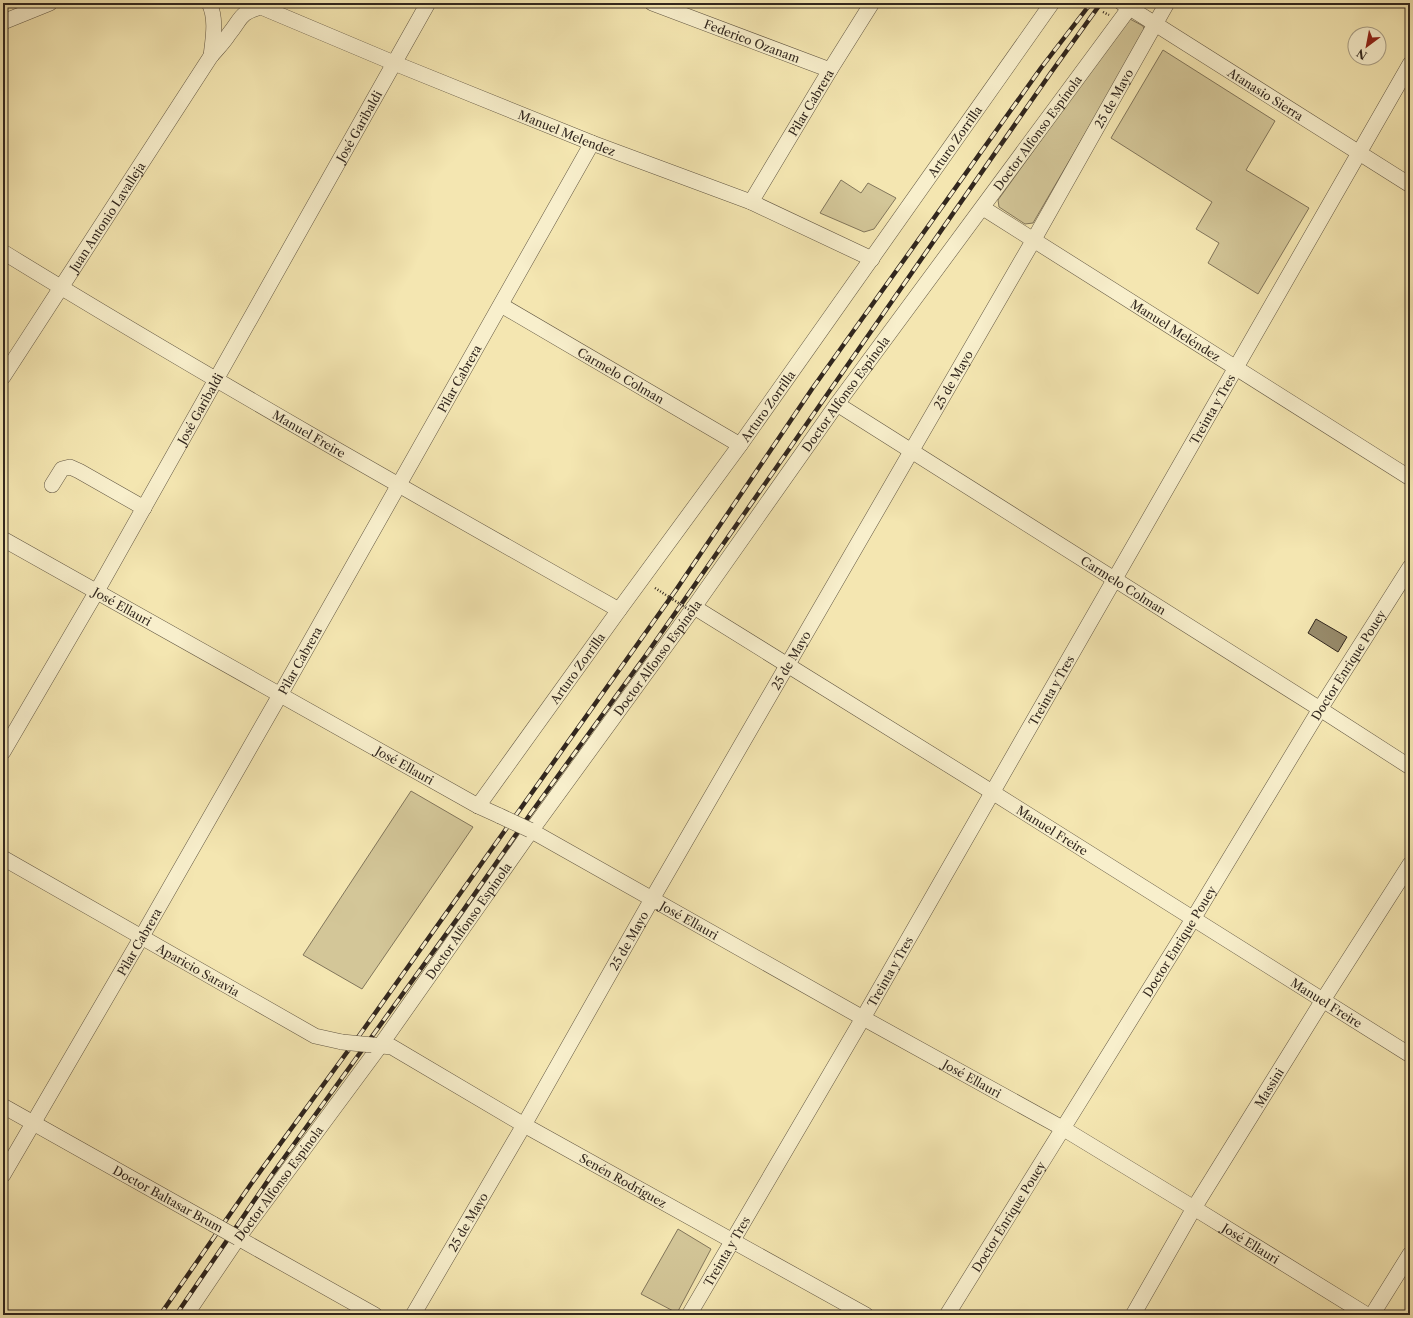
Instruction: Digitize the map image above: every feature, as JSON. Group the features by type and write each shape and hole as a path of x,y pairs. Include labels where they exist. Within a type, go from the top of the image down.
{"street":[{"path":"3,22 50,3"},
{"name":"Juan Antonio Lavalleja","path":"209,3 213,17 211,56"},
{"name":"José Garibaldi","path":"3,752 97,591 428,3"},
{"name":"Federico Ozanam","path":"652,3 830,70"},
{"name":"Pilar Cabrera","path":"751,202 872,3"},
{"name":"Arturo Zorrilla","path":"478,806 740,445 1052,3"},
{"name":"25 de Mayo","path":"413,1315 1033,240 1166,3"},
{"name":"Atanasio Sierra","path":"1128,4 1155,24 1410,184"},
{"name":"Doctor Alfonso Espínola","path":"186,1315 238,1238 530,831 692,609 836,404 983,208 1128,4"},
{"name":"Juan Antonio Lavalleja","path":"3,376 211,56 230,34 238,19 249,10 261,7"},
{"name":"Manuel Melendez","path":"261,7 394,63 592,143 751,202 872,258"},
{"name":"Treinta y Tres","path":"690,1315 863,1018 1410,64"},
{"name":"Pilar Cabrera","path":"3,1175 280,695 592,143"},
{"name":"Manuel Meléndez","path":"983,208 1410,478"},
{"name":"Manuel Freire","path":"3,252 216,380 399,486 619,610"},
{"name":"Carmelo Colman","path":"501,305 740,445"},
{"name":"Carmelo Colman","path":"836,404 1410,767"},
{"path":"52,485 62,469 70,467 144,508"},
{"name":"José Ellauri","path":"3,538 478,806 530,831 1064,1129 1367,1315"},
{"name":"Doctor Enrique Pouey","path":"947,1315 1064,1129 1320,709 1410,567"},
{"name":"Manuel Freire","path":"692,609 992,792 1410,1055"},
{"name":"Aparicio Saravia","path":"3,858 315,1036 342,1042 376,1046"},
{"name":"Massini","path":"1133,1315 1194,1208 1323,1000 1410,864"},
{"name":"Senén Rodríguez","path":"376,1046 392,1047 524,1124 866,1315"},
{"name":"Doctor Baltasar Brum","path":"3,1106 375,1315"},
{"path":"1372,1315 1410,1254"}],"path":[{"path":"655,588 692,609"}],"shaded area":[{"path":"1130,19 1143,26 1145,31 1033,223 1025,224 999,207 998,200 1126,22"},
{"path":"1163,50 1275,121 1246,170 1309,208 1258,294 1208,263 1219,243 1196,229 1212,202 1111,138"},
{"path":"841,180 861,193 868,183 896,198 874,229 864,232 820,213"},
{"path":"411,791 473,827 362,989 303,955"},
{"path":"678,1229 711,1249 677,1313 641,1294"}],"building":[{"path":"1316,619 1347,637 1338,652 1308,633"}],"railway":[{"path":"160,1315 251,1184 361,1033 676,590 812,389 1041,68 1091,3"},
{"path":"176,1315 271,1176 646,655 1101,3"}]}
